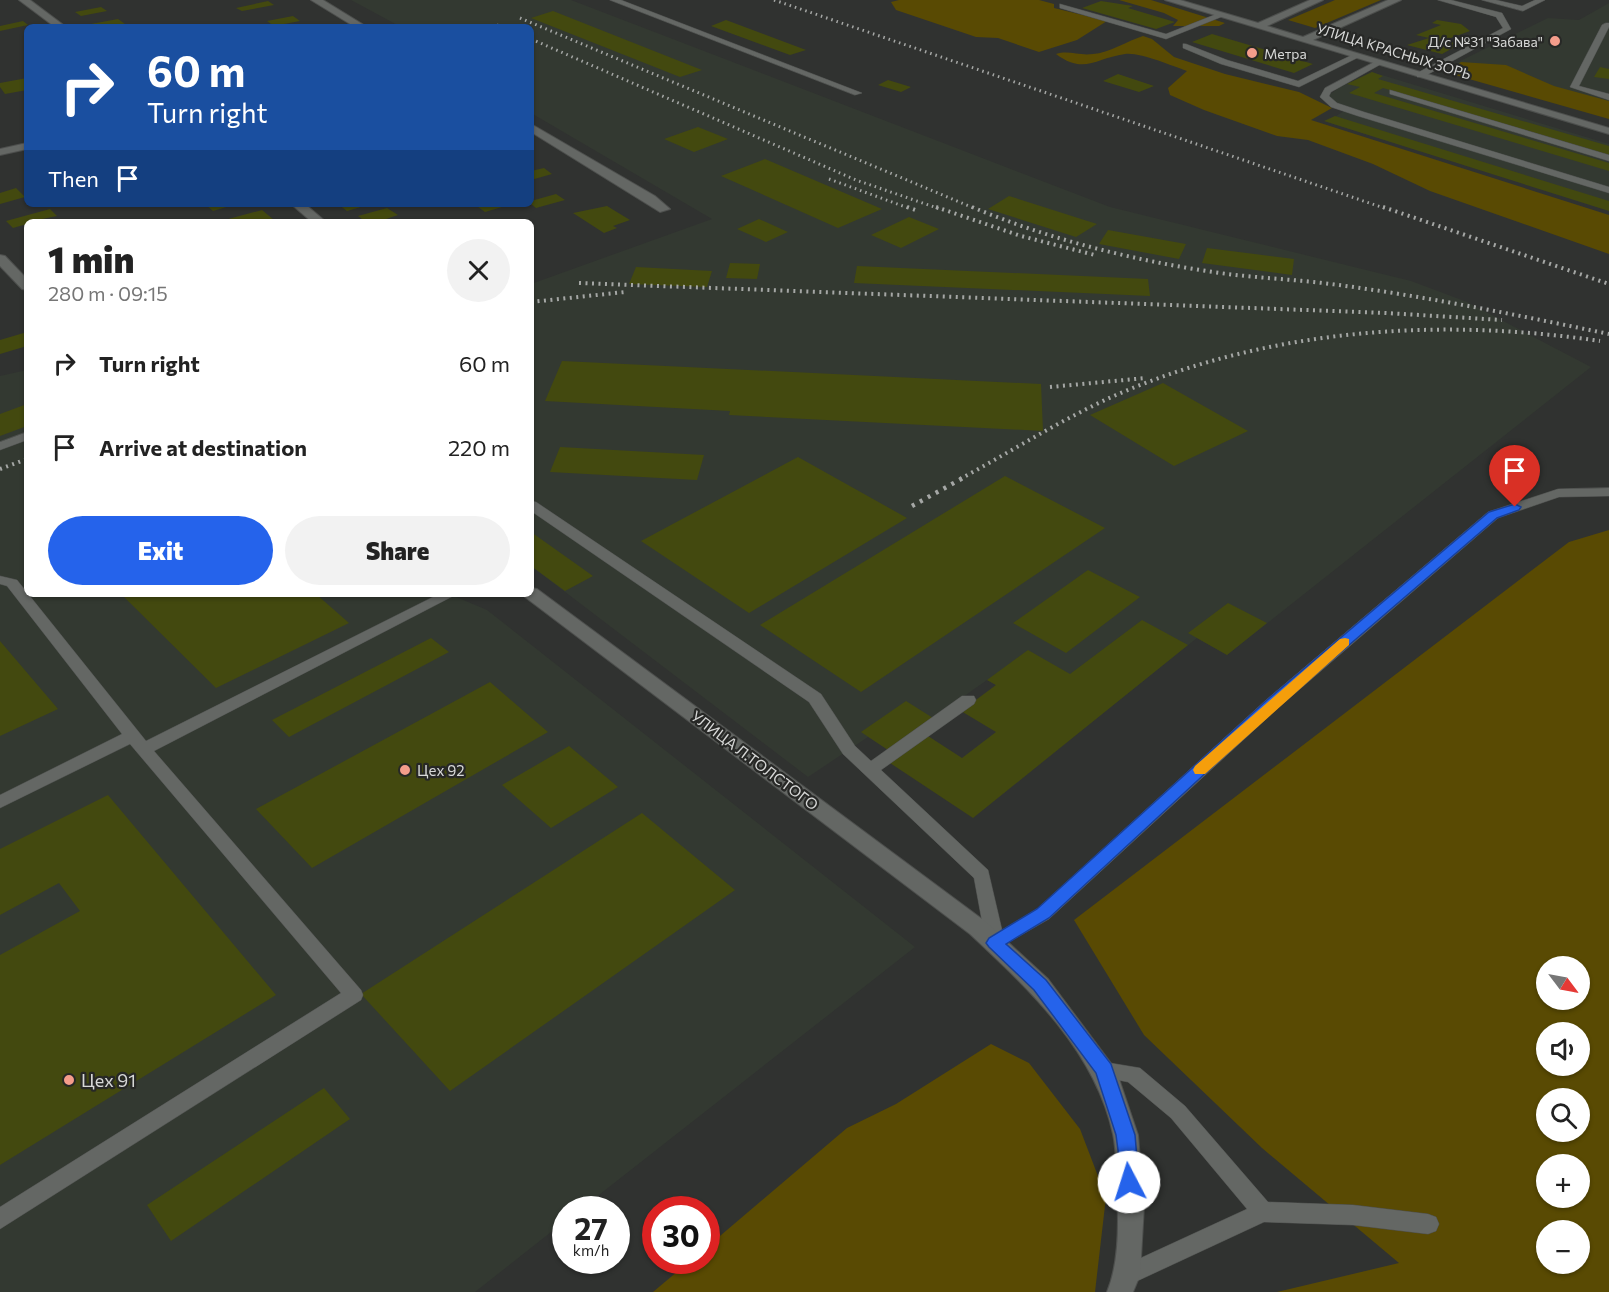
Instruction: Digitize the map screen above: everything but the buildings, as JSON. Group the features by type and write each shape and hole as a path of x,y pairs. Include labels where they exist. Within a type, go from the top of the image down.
{"street":[{"path":"24,0 57,24"},
{"path":"316,0 357,24"},
{"name":"УЛИЦА КРАСНЫХ ЗОРЬ","path":"1170,0 1609,131"},
{"path":"1259,26 1318,0"},
{"path":"1304,40 1396,0"},
{"path":"534,129 664,209"},
{"path":"0,152 24,147"},
{"path":"301,207 316,219"},
{"path":"0,259 24,283"},
{"name":"УЛИЦА Л.ТОЛСТОГО","path":"534,595 986,935 1040,985 1104,1070 1125,1135 1131,1206 1123,1284"}],"lane":[{"path":"614,0 858,93"},
{"path":"1420,75 1507,29 1499,15 1442,0"},
{"path":"1486,0 1523,9 1541,0"},
{"path":"1063,6 1166,37 1222,15"},
{"path":"1609,25 1606,25 1574,87 1609,97"},
{"path":"1186,46 1224,62 1299,84 1355,57"},
{"path":"1379,63 1328,90 1324,97 1334,105 1361,114 1609,190"},
{"path":"1393,93 1609,158"},
{"path":"0,446 24,437"},
{"path":"534,507 815,698 849,750 982,875 986,935 1043,914 1272,704 1493,515 1558,493 1609,492"},
{"path":"0,580 12,583 138,742 354,994 0,1219"},
{"path":"0,802 138,742 444,597"},
{"path":"870,770 968,700"},
{"path":"1104,1070 1133,1074 1178,1112 1263,1212"},
{"path":"1123,1284 1263,1212 1353,1215 1428,1224"}],"shaded area":[{"path":"351,0 571,0 1110,207 1411,281 1467,302 1591,367 1227,655 1197,638 1077,734 987,680 888,750 868,737 808,777 534,568 534,283 712,219 534,115 534,24 395,24"},
{"path":"899,0 1039,0 1054,4 1054,8 1107,21 1077,40 1039,52 998,38 976,37 896,10 891,2"},
{"path":"1119,0 1151,0 1225,23 1219,26 1173,26 1178,20 1164,13"},
{"path":"1335,0 1381,0 1315,28 1288,20"},
{"name":"Д/с №31 \"Забава\"","path":"1609,3 1609,103 1456,63 1548,18 1579,20"},
{"path":"1143,36 1152,39 1174,57 1225,74 1299,92 1332,108 1311,120 1609,215 1609,254 1430,191 1373,164 1308,140 1277,136 1204,110 1170,95 1168,88 1187,71 1165,63 1139,55 1125,54 1082,64 1066,60 1056,54 1099,53"},
{"path":"1461,62 1506,65 1554,86 1609,101 1609,119 1448,73"},
{"path":"1372,72 1609,144 1609,210 1327,122 1344,111 1325,98 1340,87"},
{"path":"24,371 24,597 456,597 487,610 915,947 598,1196 552,1196 552,1231 475,1292 0,1292 0,376"},
{"path":"1609,530 1609,1292 1277,1292 1399,1263 1262,1148 1144,1035 1074,920 1569,542"},
{"path":"991,1044 1029,1063 1080,1129 1106,1197 1095,1292 653,1292 674,1274 720,1274 720,1236 847,1128 896,1104"}],"railway":[{"path":"774,0 1387,209"},
{"path":"520,18 976,209"},
{"path":"534,40 856,180 940,209"},
{"path":"829,179 911,209"},
{"path":"907,207 918,211"},
{"path":"936,207 1021,236 1095,255"},
{"path":"972,207 1030,229 1121,255 1228,274 1331,284 1401,294 1609,334"},
{"path":"1383,207 1609,284"},
{"path":"579,283 1386,313 1502,320"},
{"path":"534,302 625,292"},
{"path":"960,479 1096,404 1174,373 1233,355 1354,334 1415,330 1477,330 1600,341"},
{"path":"1050,387 1146,378"},
{"path":"0,469 24,460"},
{"path":"912,506 963,478"}],"slow traffic":[{"path":"1200,770 1272,704 1345,642"}],"place":[{"name":"Д/с №31 \"Забава\"","path":"1555,41"},
{"name":"Метра","path":"1252,53"},
{"name":"Цех 92","path":"405,770"},
{"name":"Цех 91","path":"69,1080"}],"route":[{"path":"1129,1182 1125,1135 1104,1070 1040,985 994,943 1043,914 1272,704 1493,515 1515,507"}]}
